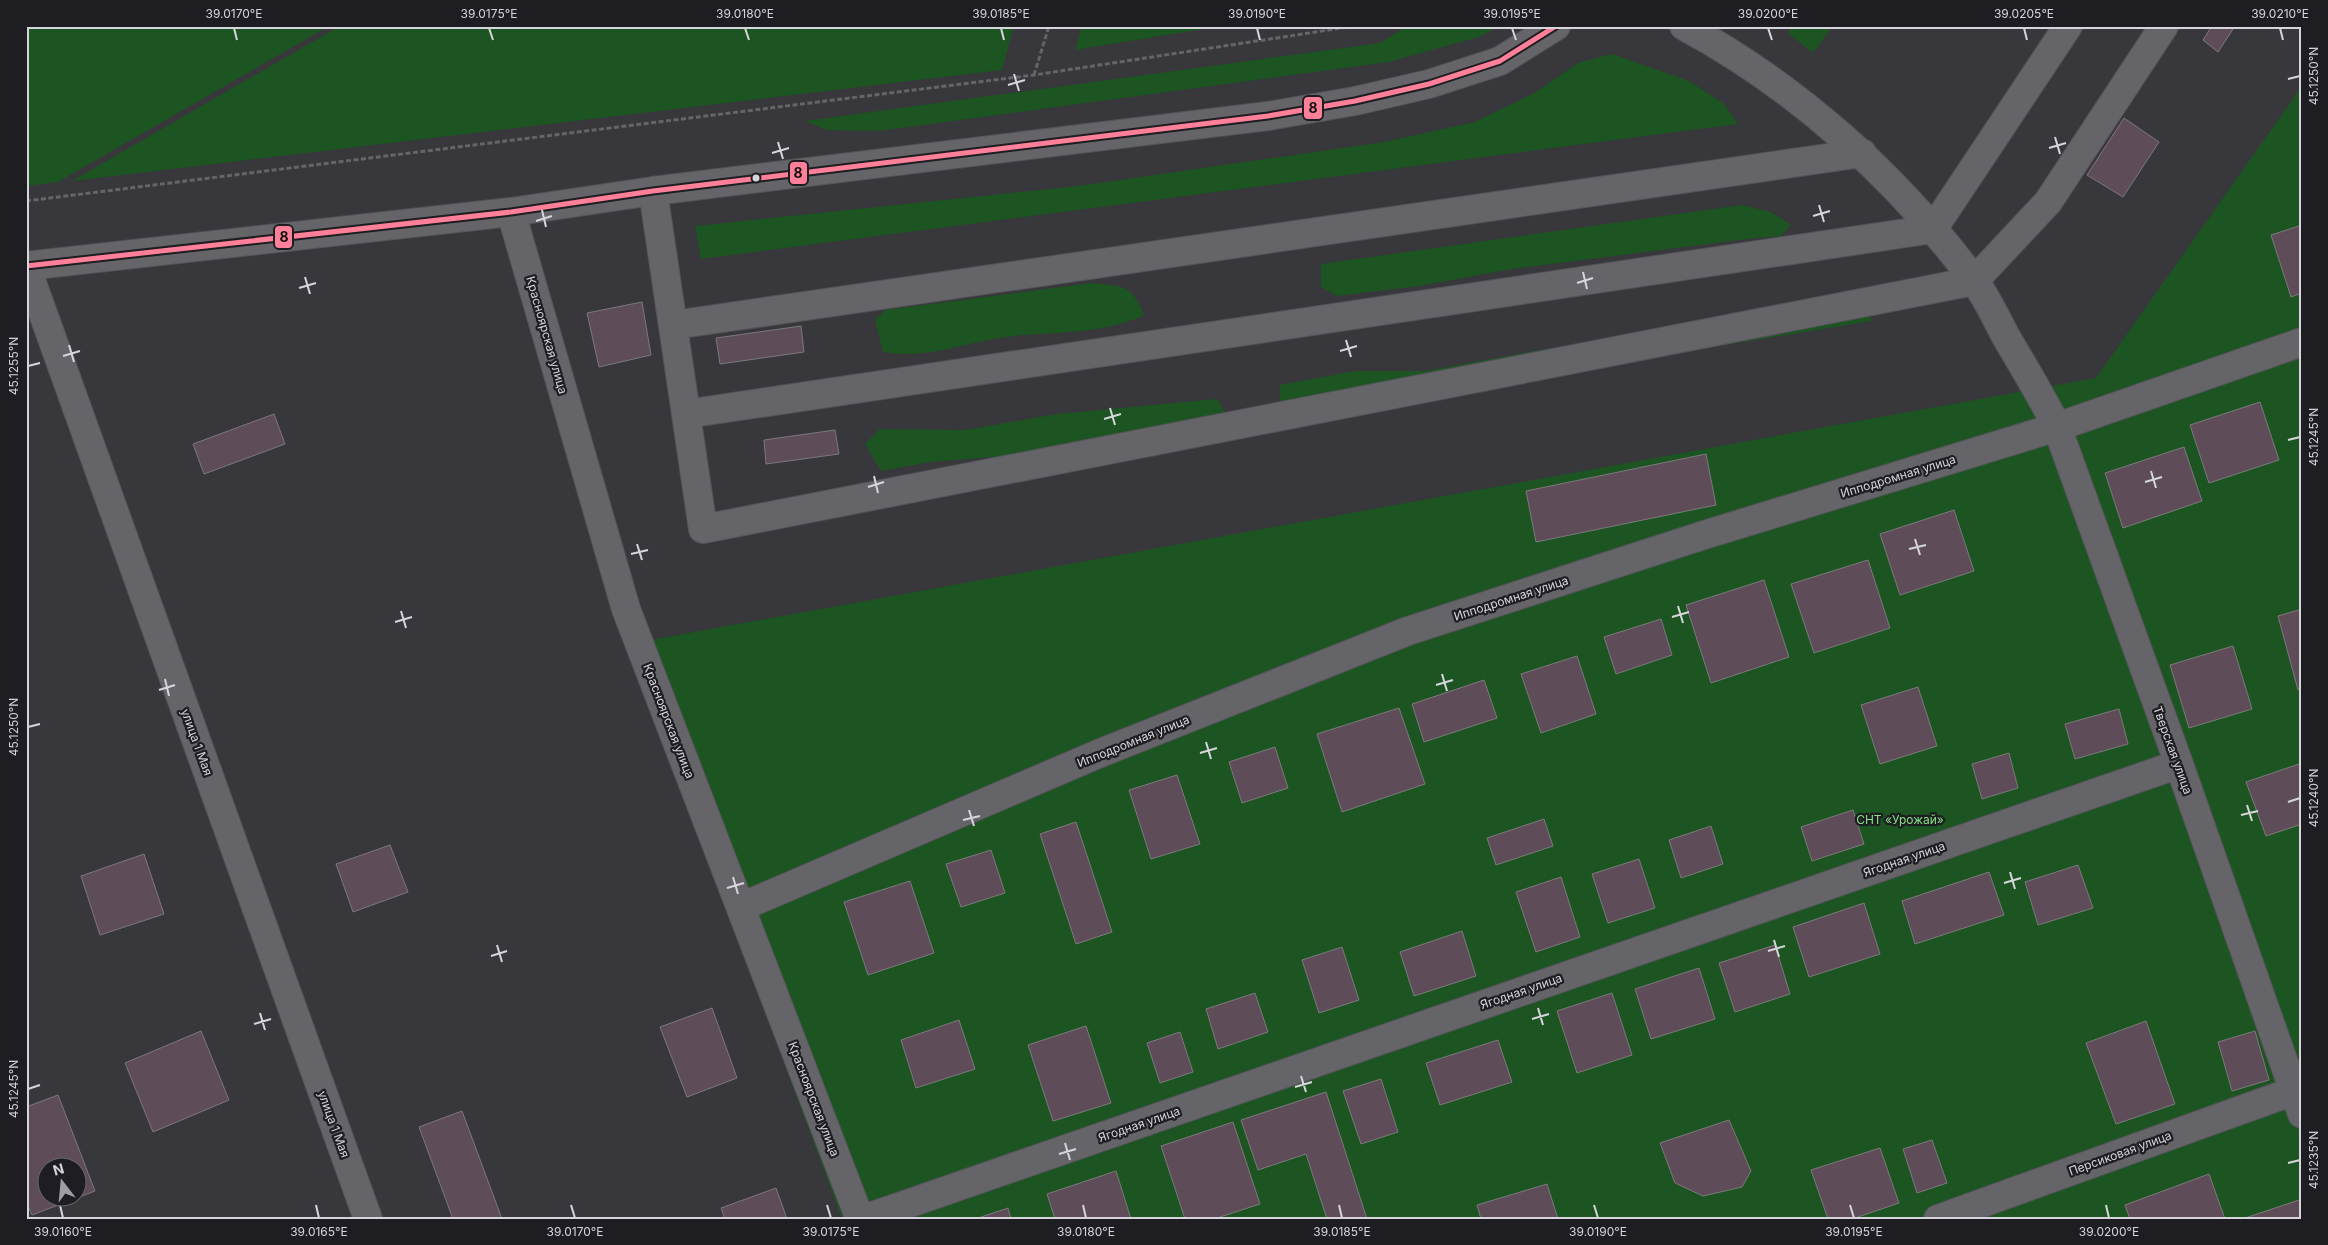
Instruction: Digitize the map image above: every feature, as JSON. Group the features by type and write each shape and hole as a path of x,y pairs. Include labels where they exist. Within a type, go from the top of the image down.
{"street":[{"path":"26,266 511,212 653,191 1268,116 1355,101 1429,84 1500,61 1556,26"},
{"name":"Тверская улица","path":"1684,26 1720,46 1810,110 1862,153 1933,229 1974,280 2038,388 2057,427 2299,1098"},
{"path":"686,414 1933,229 2068,26"},
{"path":"653,191 703,529 1974,280 2048,202 2164,26"},
{"path":"674,324 1862,153"},
{"name":"Красноярская улица","path":"511,212 626,610 862,1219"},
{"name":"улица 1 Мая","path":"26,266 368,1219"},
{"name":"Ипподромная улица","path":"741,907 1098,754 1408,631 1714,532 2057,427 2302,342"},
{"name":"Ягодная улица","path":"862,1219 2179,764"},
{"name":"Персиковая улица","path":"1938,1219 2299,1098"}],"path":[{"path":"1034,75 1049,26"},
{"path":"26,201 1034,75 1355,26"}],"green space":[{"path":"26,26 329,26 58,182 26,186"},
{"path":"340,26 1014,26 1002,70 72,181"},
{"path":"1082,26 1222,26 1075,50"},
{"path":"1407,26 1498,26 1482,36 1389,62 879,131 827,130 805,121 1380,43"},
{"path":"1792,26 1833,26 1813,53 1788,33"},
{"path":"1612,54 1689,81 1724,104 1738,124 701,259 695,226 1078,186 1384,142 1475,122 1534,93 1578,63"},
{"name":"СНТ «Урожай»","path":"2302,86 2302,1219 842,1219 628,644 2096,378"},
{"path":"1742,205 1771,212 1791,225 1781,236 1512,269 1419,286 1337,296 1321,287 1321,264"},
{"path":"1092,283 1125,288 1135,297 1144,315 1109,327 1000,338 914,354 883,352 875,320 885,310"},
{"path":"1862,301 1872,321 1634,360 1280,409 1280,385 1355,371 1425,371 1539,350 1625,344"},
{"path":"1217,399 1231,422 1029,454 931,462 881,471 865,444 880,429 965,430 1057,414"}],"building":[{"path":"2212,26 2235,26 2218,52 2203,40"},
{"path":"2124,118 2159,142 2123,197 2087,175"},
{"path":"2302,225 2302,293 2291,297 2271,235"},
{"path":"642,302 651,355 599,367 587,313"},
{"path":"801,326 804,352 720,364 716,338"},
{"path":"2260,402 2279,460 2209,483 2190,425"},
{"path":"274,414 285,444 204,474 193,444"},
{"path":"835,430 839,454 766,464 764,440"},
{"path":"2184,447 2202,501 2123,528 2105,473"},
{"path":"1706,454 1716,505 1536,542 1526,491"},
{"path":"1954,510 1974,571 1900,595 1880,534"},
{"path":"1868,560 1890,628 1814,653 1791,584"},
{"path":"1764,580 1789,657 1711,683 1686,605"},
{"path":"2302,609 2302,689 2298,690 2278,616"},
{"path":"1661,619 1672,655 1616,674 1604,637"},
{"path":"2233,646 2252,709 2189,728 2170,665"},
{"path":"1577,656 1596,714 1541,733 1521,674"},
{"path":"1484,680 1497,718 1424,742 1412,704"},
{"path":"1918,687 1937,746 1880,764 1861,705"},
{"path":"1399,708 1425,784 1342,812 1317,734"},
{"path":"2119,709 2128,744 2075,759 2065,724"},
{"path":"1275,747 1288,788 1242,803 1229,762"},
{"path":"2009,753 2018,788 1982,799 1972,764"},
{"path":"2302,763 2302,824 2266,836 2246,782"},
{"path":"1177,775 1200,844 1151,859 1129,790"},
{"path":"1853,810 1864,844 1812,861 1801,827"},
{"path":"1544,819 1553,846 1496,865 1487,838"},
{"path":"1076,822 1112,932 1076,944 1040,834"},
{"path":"1711,826 1723,864 1681,878 1669,840"},
{"path":"390,845 408,892 353,912 336,864"},
{"path":"991,850 1005,893 961,907 946,864"},
{"path":"144,854 164,914 100,935 81,876"},
{"path":"1639,859 1655,908 1608,923 1592,874"},
{"path":"2078,865 2093,908 2038,925 2025,882"},
{"path":"1989,872 2004,915 1915,944 1902,901"},
{"path":"1561,877 1580,937 1536,952 1516,892"},
{"path":"910,881 934,953 868,975 844,902"},
{"path":"1864,903 1880,954 1809,977 1793,927"},
{"path":"1462,931 1476,976 1414,996 1400,952"},
{"path":"1775,945 1790,994 1735,1012 1719,963"},
{"path":"1342,947 1359,1000 1319,1013 1302,960"},
{"path":"1699,968 1715,1019 1651,1039 1635,989"},
{"path":"1255,993 1268,1032 1218,1049 1206,1009"},
{"path":"1612,993 1632,1055 1577,1073 1557,1011"},
{"path":"712,1008 737,1078 687,1097 660,1027"},
{"path":"959,1020 975,1069 916,1088 901,1040"},
{"path":"2146,1021 2175,1104 2116,1124 2086,1043"},
{"path":"1086,1026 1111,1103 1053,1121 1028,1045"},
{"path":"201,1031 229,1100 153,1132 125,1063"},
{"path":"2255,1031 2269,1080 2232,1091 2218,1042"},
{"path":"1180,1032 1193,1072 1160,1083 1147,1043"},
{"path":"1498,1040 1512,1082 1440,1105 1426,1063"},
{"path":"1381,1079 1398,1132 1361,1144 1343,1091"},
{"path":"1326,1092 1367,1219 1327,1219 1306,1154 1258,1170 1241,1120"},
{"path":"58,1095 82,1158 38,1158 38,1208 51,1208 32,1215 26,1201 26,1107"},
{"path":"462,1111 502,1219 453,1219 419,1127"},
{"path":"1729,1120 1751,1171 1742,1187 1703,1196 1675,1183 1660,1143"},
{"path":"1233,1122 1260,1204 1214,1219 1185,1219 1161,1146"},
{"path":"1932,1140 1947,1183 1917,1193 1903,1149"},
{"path":"1880,1148 1899,1203 1852,1219 1828,1219 1811,1170"},
{"path":"1116,1171 1131,1219 1055,1219 1047,1194"},
{"path":"88,1173 95,1191 88,1193"},
{"path":"2209,1174 2225,1219 2130,1219 2125,1205"},
{"path":"1547,1184 1558,1219 1481,1219 1477,1205"},
{"path":"776,1188 787,1219 725,1219 721,1208"},
{"path":"2302,1199 2302,1219 2242,1219"},
{"path":"1008,1208 1011,1219 975,1219"}],"transit line":[{"name":"8","path":"26,266 511,212 653,191 1268,116 1355,101 1429,84 1500,61 1556,26"}]}
